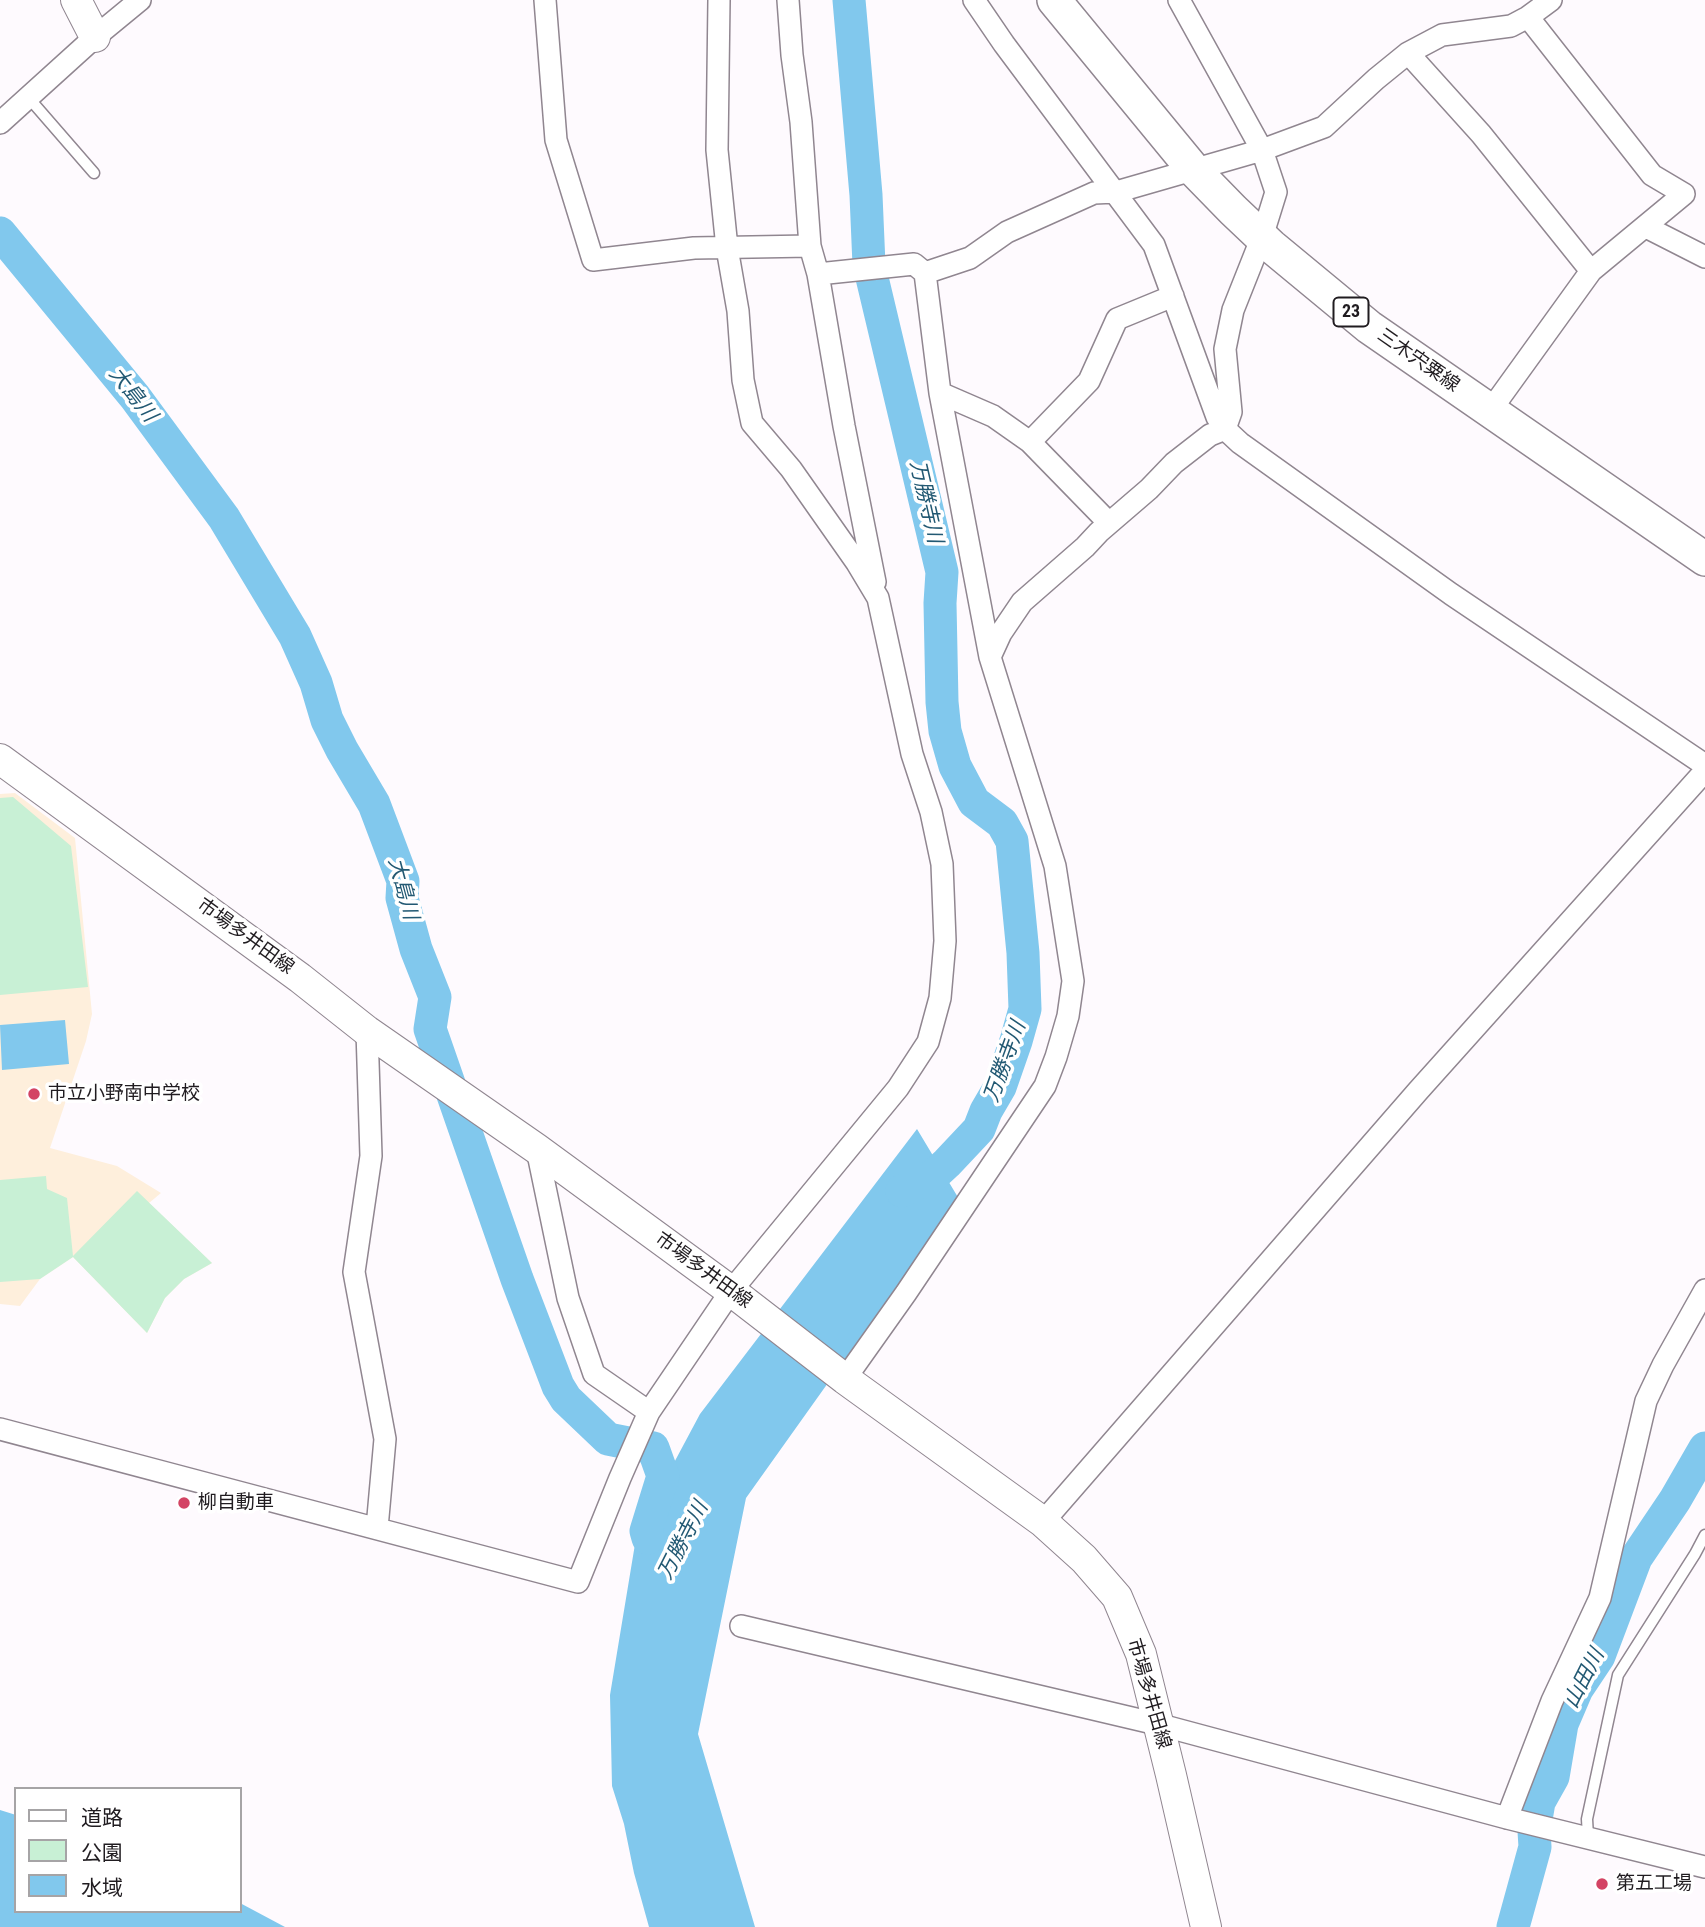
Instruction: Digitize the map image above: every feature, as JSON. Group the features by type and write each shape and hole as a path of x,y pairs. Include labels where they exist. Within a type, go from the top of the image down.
{"main road":[{"path":"76,0 95,37"},
{"name":"三木宍粟線","path":"1054,0 1193,169 1262,237 1369,327 1705,559"},
{"name":"市場多井田線","path":"7,772 300,978 366,1031 537,1149 736,1295 838,1374 1043,1522 1084,1559 1117,1597 1140,1654 1206,1927"}],"street":[{"path":"0,123 140,0"},
{"path":"545,0 556,140 593,260 694,248 810,246"},
{"path":"719,0 717,150 727,248 738,311 743,380 752,424 790,469 857,563 878,598"},
{"path":"0,1429 578,1582 649,1412 736,1295 898,1088 928,1042 940,998 945,941 942,864 931,812 912,754 878,598 844,426 818,274 810,246 788,0"},
{"path":"974,0 1154,245 1217,417 1225,429 1240,443 1451,594 1705,765"},
{"path":"990,657 1001,633 1022,602 1149,489 1174,463 1210,435 1225,429 1231,412 1225,349 1233,310 1262,237 1276,192 1262,150 1179,0"},
{"path":"818,274 919,269 970,258 1007,232 1094,193 1116,192 1262,150 1324,127 1408,52 1442,35 1511,26 1551,0"},
{"path":"1490,411 1591,271 1684,194 1652,175 1528,17"},
{"path":"1408,52 1481,134 1591,271"},
{"path":"1646,227 1705,257"},
{"path":"838,1374 906,1293 1045,1086 1068,1016 1073,981 1055,866 990,657 919,269"},
{"path":"1030,442 1089,381 1117,319 1173,296"},
{"path":"940,393 993,416 1030,442 1109,523"},
{"path":"1043,1522 1418,1091 1705,771"},
{"path":"366,1031 371,1156 354,1272 385,1439 377,1528"},
{"path":"537,1149 568,1298 594,1374 649,1412"},
{"path":"1511,1819 1552,1701 1600,1598 1646,1401 1705,1290"},
{"path":"741,1626 1157,1724 1511,1819 1705,1867"}],"lane":[{"path":"28,97 94,173"},
{"path":"1580,1835 1587,1819 1618,1675 1705,1535"}],"shaded area":[{"name":"市立小野南中学校","path":"15,793 75,838 92,1014 86,1041 50,1148 117,1166 161,1193 149,1203 212,1263 184,1279 165,1298 147,1333 73,1257 40,1279 20,1306 0,1304 0,794"}],"green space":[{"path":"13,797 71,846 88,987 0,995 0,798"},
{"path":"46,1176 47,1189 67,1198 73,1256 137,1191 212,1263 184,1279 165,1298 147,1333 73,1257 40,1279 0,1282 0,1180"}],"water":[{"path":"65,1020 69,1064 2,1070 0,1025"},
{"path":"917,1129 959,1199 746,1498 698,1734 755,1927 649,1927 612,1786 610,1695 637,1532 700,1414"},
{"path":"0,1810 14,1814 14,1913 242,1913 242,1904 285,1927 0,1927"}],"waterway":[{"name":"万勝寺川","path":"849,0 866,195 869,265 942,572 940,603 945,731 955,766 974,802 1002,823 1012,841 1023,953 1025,1009 1000,1087 979,1129 934,1175 902,1191"},
{"name":"大島川","path":"0,233 135,397 224,518 295,636 316,683 327,720 374,804 403,881 402,898 416,949 435,997 430,1029 517,1279 558,1386 566,1399 608,1439 653,1448 663,1476 646,1531 648,1538"},
{"name":"山田川","path":"1513,1927 1535,1847 1534,1831 1539,1802 1553,1777 1562,1724 1577,1689 1599,1656 1636,1558 1675,1500 1705,1448"}],"place":[{"name":"市立小野南中学校","path":"34,1094"},
{"name":"柳自動車","path":"184,1503"},
{"name":"第五工場","path":"1602,1884"}]}
